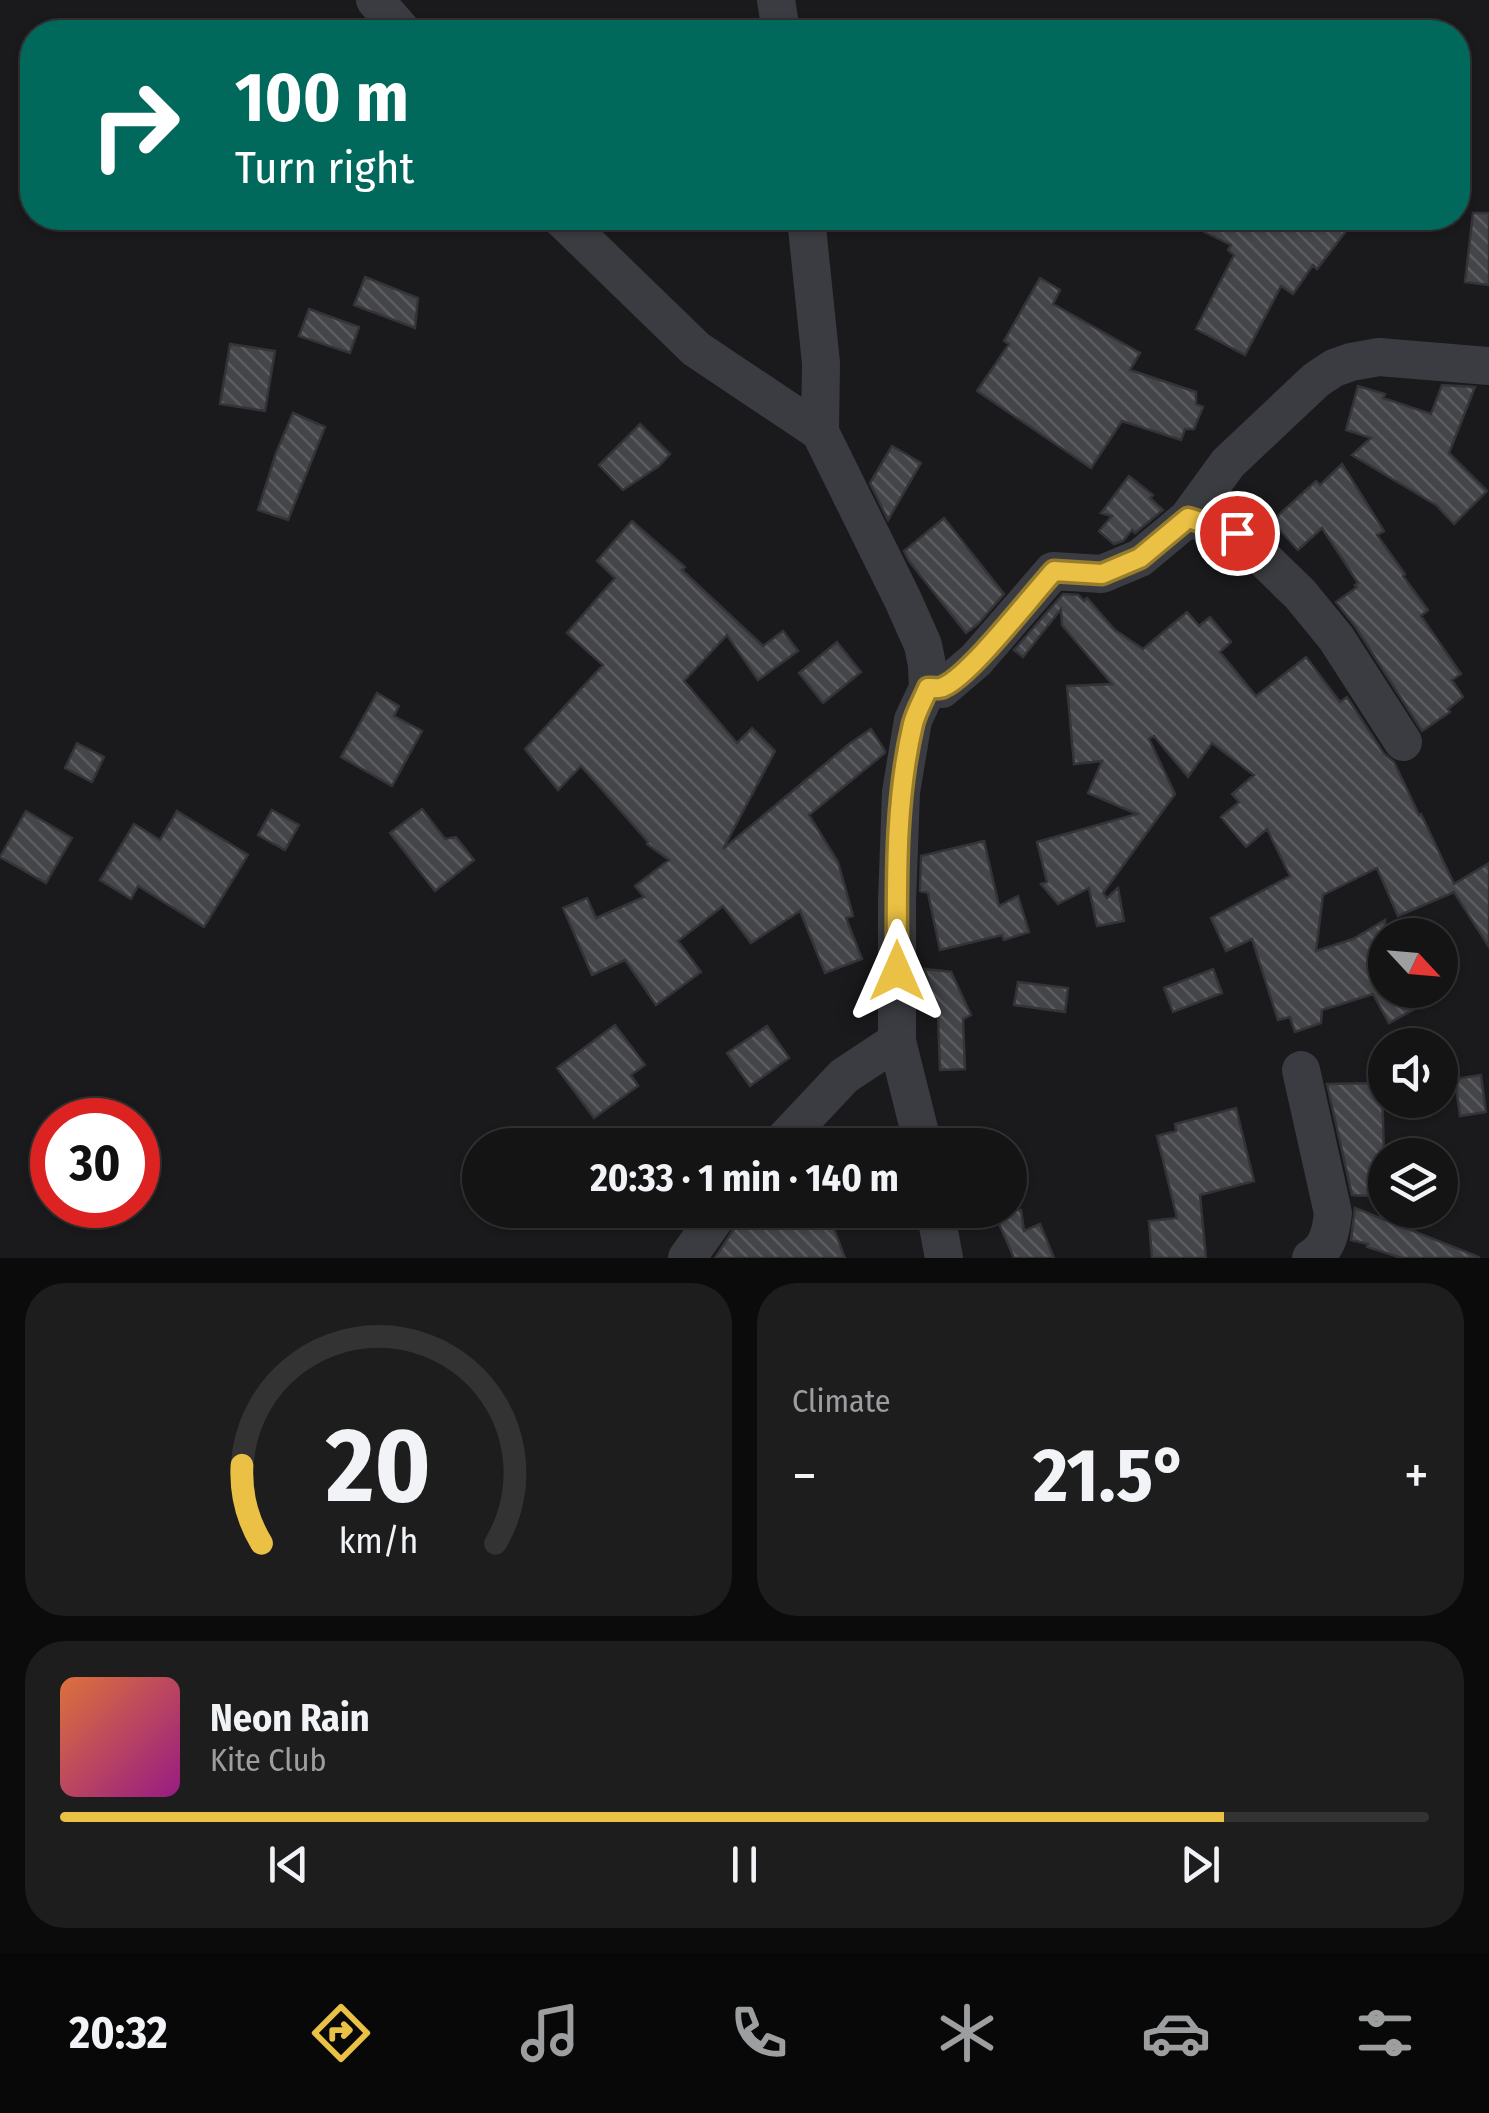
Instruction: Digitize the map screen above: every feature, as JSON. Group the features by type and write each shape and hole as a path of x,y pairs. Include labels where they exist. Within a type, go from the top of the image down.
{"street":[{"path":"375,0 392,20"},
{"path":"572,230 696,349 820,432"},
{"path":"807,230 821,363 820,432 903,600 927,664 928,688 914,720 901,792 897,901 897,1041 918,1128"},
{"path":"928,688 942,688 968,668 1054,571 1102,574 1140,558 1188,518 1228,464 1316,380 1334,368 1379,357 1489,366"},
{"path":"1188,518 1237,533 1300,594 1336,638 1403,742"},
{"path":"795,1128 844,1076 897,1041"},
{"path":"1301,1070 1333,1213 1331,1233 1319,1254 1311,1258"},
{"path":"686,1258 708,1228"},
{"path":"938,1228 944,1258"}],"building":[{"path":"1473,213 1489,213 1489,285 1465,282"},
{"path":"1200,230 1347,230 1317,269 1313,265 1293,294 1281,286 1245,355 1196,329 1234,255 1228,250 1231,245"},
{"path":"365,277 418,298 415,328 354,305"},
{"path":"1040,278 1060,290 1053,304 1140,353 1130,370 1196,392 1196,404 1203,407 1194,429 1185,429 1181,440 1122,421 1091,468 977,391 1009,344 1004,341"},
{"path":"309,309 359,327 350,353 299,336"},
{"path":"230,344 275,351 265,411 220,404"},
{"path":"1442,385 1475,387 1449,453 1487,491 1454,524 1436,505 1352,455 1371,438 1346,430 1358,386 1431,414"},
{"path":"293,413 325,427 288,520 258,510"},
{"path":"640,424 670,454 623,490 599,465"},
{"path":"892,446 921,463 888,520 870,483"},
{"path":"1342,464 1384,531 1377,535 1428,610 1421,616 1461,674 1452,680 1463,697 1448,709 1450,712 1422,731 1336,602 1358,583 1322,528 1298,550 1272,521 1316,481 1320,485"},
{"path":"1129,476 1153,495 1150,498 1163,510 1114,544 1099,531 1112,516 1101,513"},
{"path":"944,518 1004,594 966,633 904,551"},
{"path":"632,521 685,567 682,570 763,646 783,631 798,651 758,680 727,635 684,681 737,743 752,728 775,751 723,849 871,729 885,751 809,815 838,862 853,916 846,918 862,959 825,973 800,911 751,943 723,906 678,941 701,972 656,1005 625,960 592,975 563,908 587,898 596,918 644,897 635,886 669,860 647,844 581,766 558,790 525,749 603,665 567,633 615,578 597,561"},
{"path":"1063,594 1078,595 1084,601 1087,598 1115,630 1143,649 1187,612 1199,626 1210,617 1231,642 1220,652 1256,696 1306,657 1340,702 1347,697 1384,754 1394,762 1454,884 1489,863 1489,947 1454,892 1398,916 1377,868 1323,895 1316,951 1368,930 1368,996 1322,1010 1321,1023 1295,1032 1290,1017 1278,1020 1252,939 1226,951 1211,918 1290,876 1267,829 1246,847 1221,817 1239,802 1232,794 1254,775 1212,743 1188,777 1154,736 1149,739 1175,794 1103,893 1107,898 1118,888 1124,921 1097,926 1089,888 1058,904 1041,884 1047,882 1037,842 1137,814 1088,793 1102,761 1074,764 1067,686 1112,684 1062,625 1061,609 1023,657 1014,650"},
{"path":"837,642 861,672 823,703 799,673"},
{"path":"377,693 399,706 394,716 422,731 392,786 341,757"},
{"path":"77,743 104,757 92,782 65,768"},
{"path":"422,809 445,839 456,837 474,860 435,891 390,833"},
{"path":"272,810 299,825 285,850 258,835"},
{"path":"26,811 72,838 46,883 0,857"},
{"path":"177,811 248,855 204,927 138,886 131,899 100,880 134,824 160,840"},
{"path":"984,841 999,906 1018,896 1029,932 940,950 928,893 920,891 921,856"},
{"path":"925,969 951,972 971,1015 963,1019 965,1069 940,1070 938,1015"},
{"path":"1213,969 1222,993 1173,1012 1164,988"},
{"path":"1018,982 1068,988 1065,1012 1014,1005"},
{"path":"1381,1008 1416,1008 1389,1023"},
{"path":"615,1025 645,1065 631,1075 638,1086 594,1118 557,1068"},
{"path":"767,1026 789,1058 750,1086 727,1053"},
{"path":"1481,1075 1486,1112 1460,1116 1458,1079"},
{"path":"1368,1083 1368,1118 1383,1118 1383,1138 1368,1138 1368,1196 1352,1195 1327,1084"},
{"path":"1236,1108 1254,1181 1200,1195 1206,1258 1152,1258 1149,1221 1177,1218 1157,1136 1176,1131 1175,1124"},
{"path":"1355,1208 1368,1213 1368,1228 1406,1228 1479,1258 1402,1258 1351,1240"},
{"path":"1040,1224 1054,1258 1014,1258 1001,1228 1024,1231"},
{"path":"734,1228 837,1228 845,1258 715,1258"}],"route":[{"path":"897,971 901,792 914,720 928,688 942,688 961,674 1054,571 1102,574 1140,558 1188,518 1237,533"}]}
